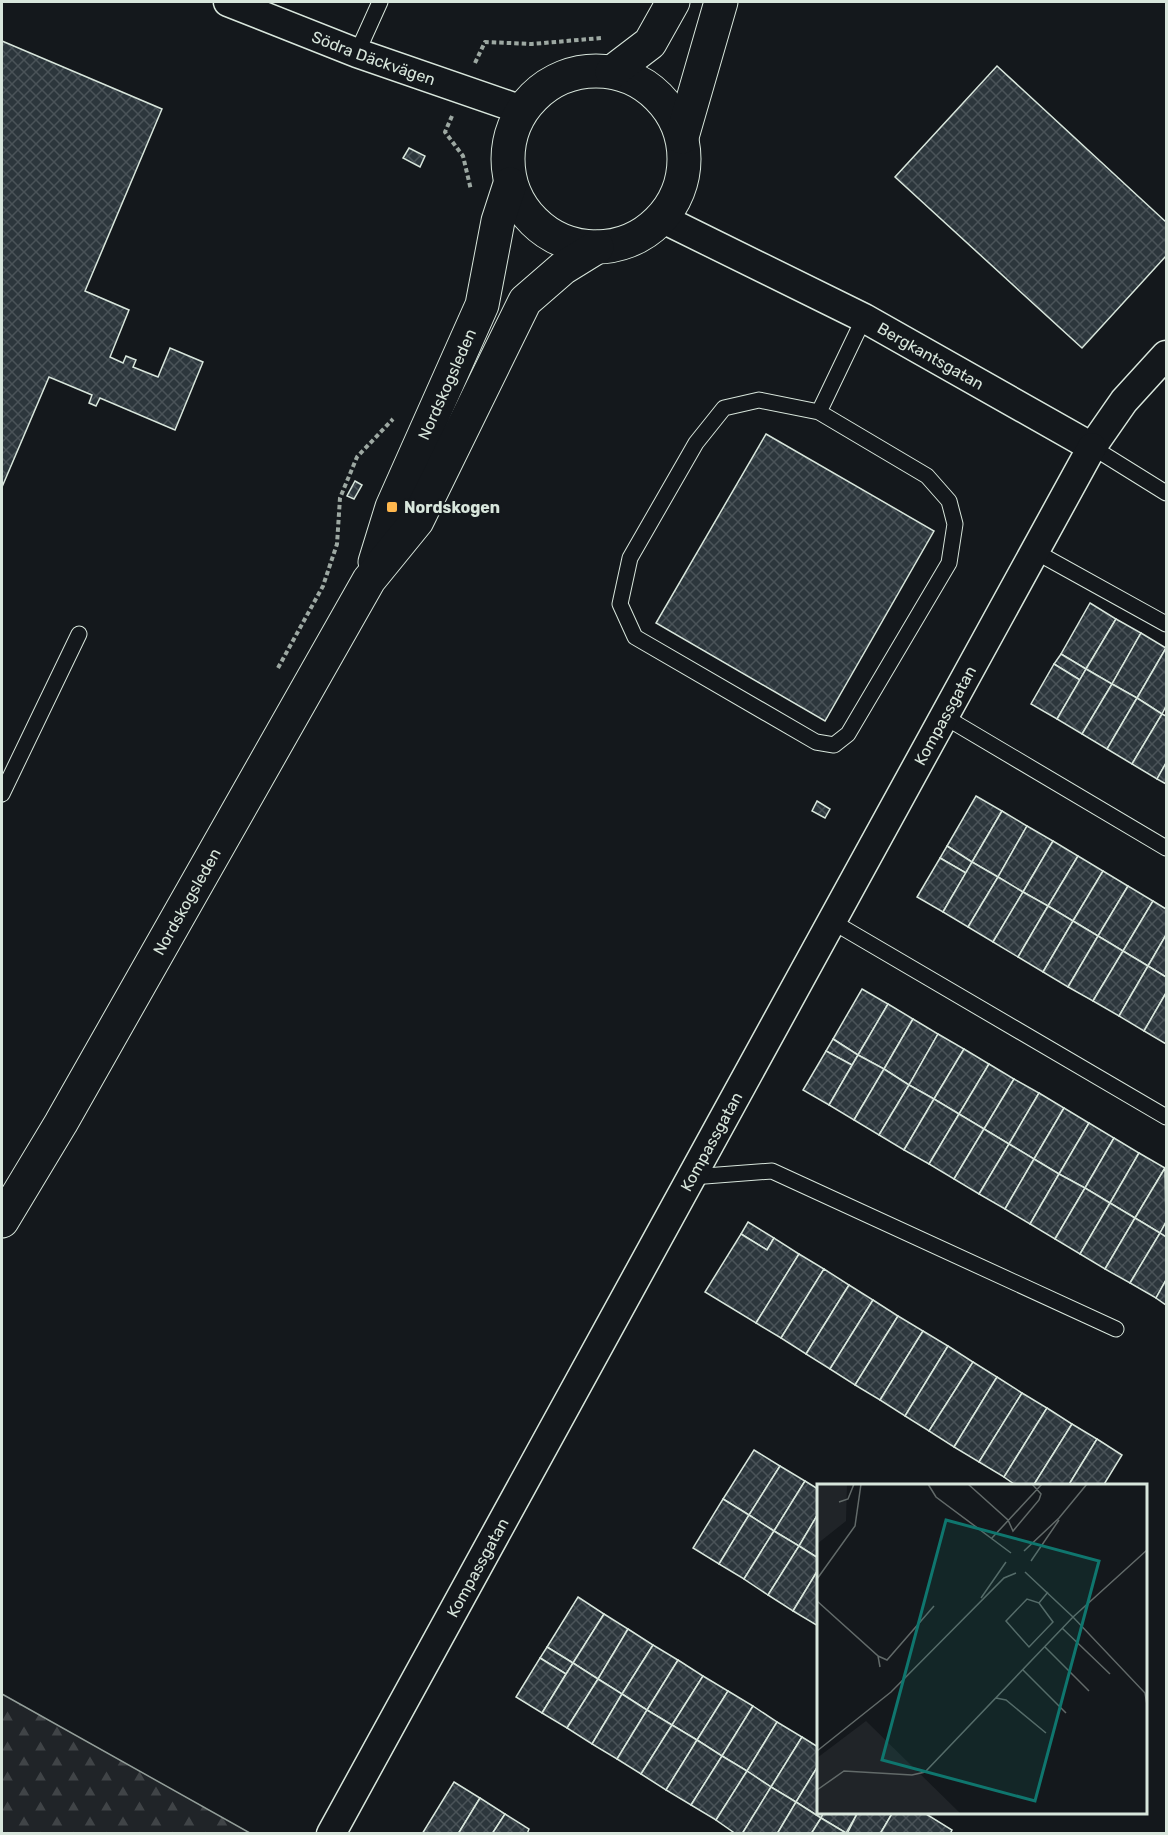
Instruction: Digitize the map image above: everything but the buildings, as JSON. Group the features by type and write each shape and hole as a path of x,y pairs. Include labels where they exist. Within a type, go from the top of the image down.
{"main road":[{"path":"612,72 650,43 673,2"},
{"path":"682,137 668,107 656,94 628,76 612,72 578,72 546,85 522,110 513,127 508,146 507,165 510,184 527,214 553,236 574,245 597,247 621,244 643,234 661,219 679,189 684,172 682,137 721,2"},
{"name":"Nordskogsleden","path":"369,580 392,507 482,305 498,220 510,184"},
{"name":"Nordskogsleden","path":"2,1221 61,1123 369,580 417,521 525,301 563,268 597,247"}],"street":[{"name":"Södra Däckvägen","path":"228,2 357,53 522,110"},
{"name":"Bergkantsgatan","path":"661,219 864,318 1092,447"},
{"path":"1092,447 1124,401 1167,355"},
{"name":"Kompassgatan","path":"331,1833 1092,447"}],"lane":[{"path":"357,53 380,2"},
{"path":"819,412 864,318"},
{"path":"759,400 819,412 927,476 949,501 955,524 949,563 848,734 834,745 816,742 635,637 620,604 630,558 696,443 724,408 759,400"},
{"path":"1092,447 1167,493"},
{"path":"1036,552 1167,624"},
{"path":"2,794 79,634"},
{"path":"945,717 1167,848"},
{"path":"833,922 1167,1117"},
{"path":"692,1177 772,1171 1116,1329"}],"path":[{"path":"471,195 472,184 463,156 445,132 485,42 532,44 610,37"},
{"path":"277,669 323,586 337,544 340,498 357,457 401,410"}],"green space":[{"path":"2,1694 250,1833 2,1833"}],"place":[{"name":"Nordskogen","path":"392,507"}]}
